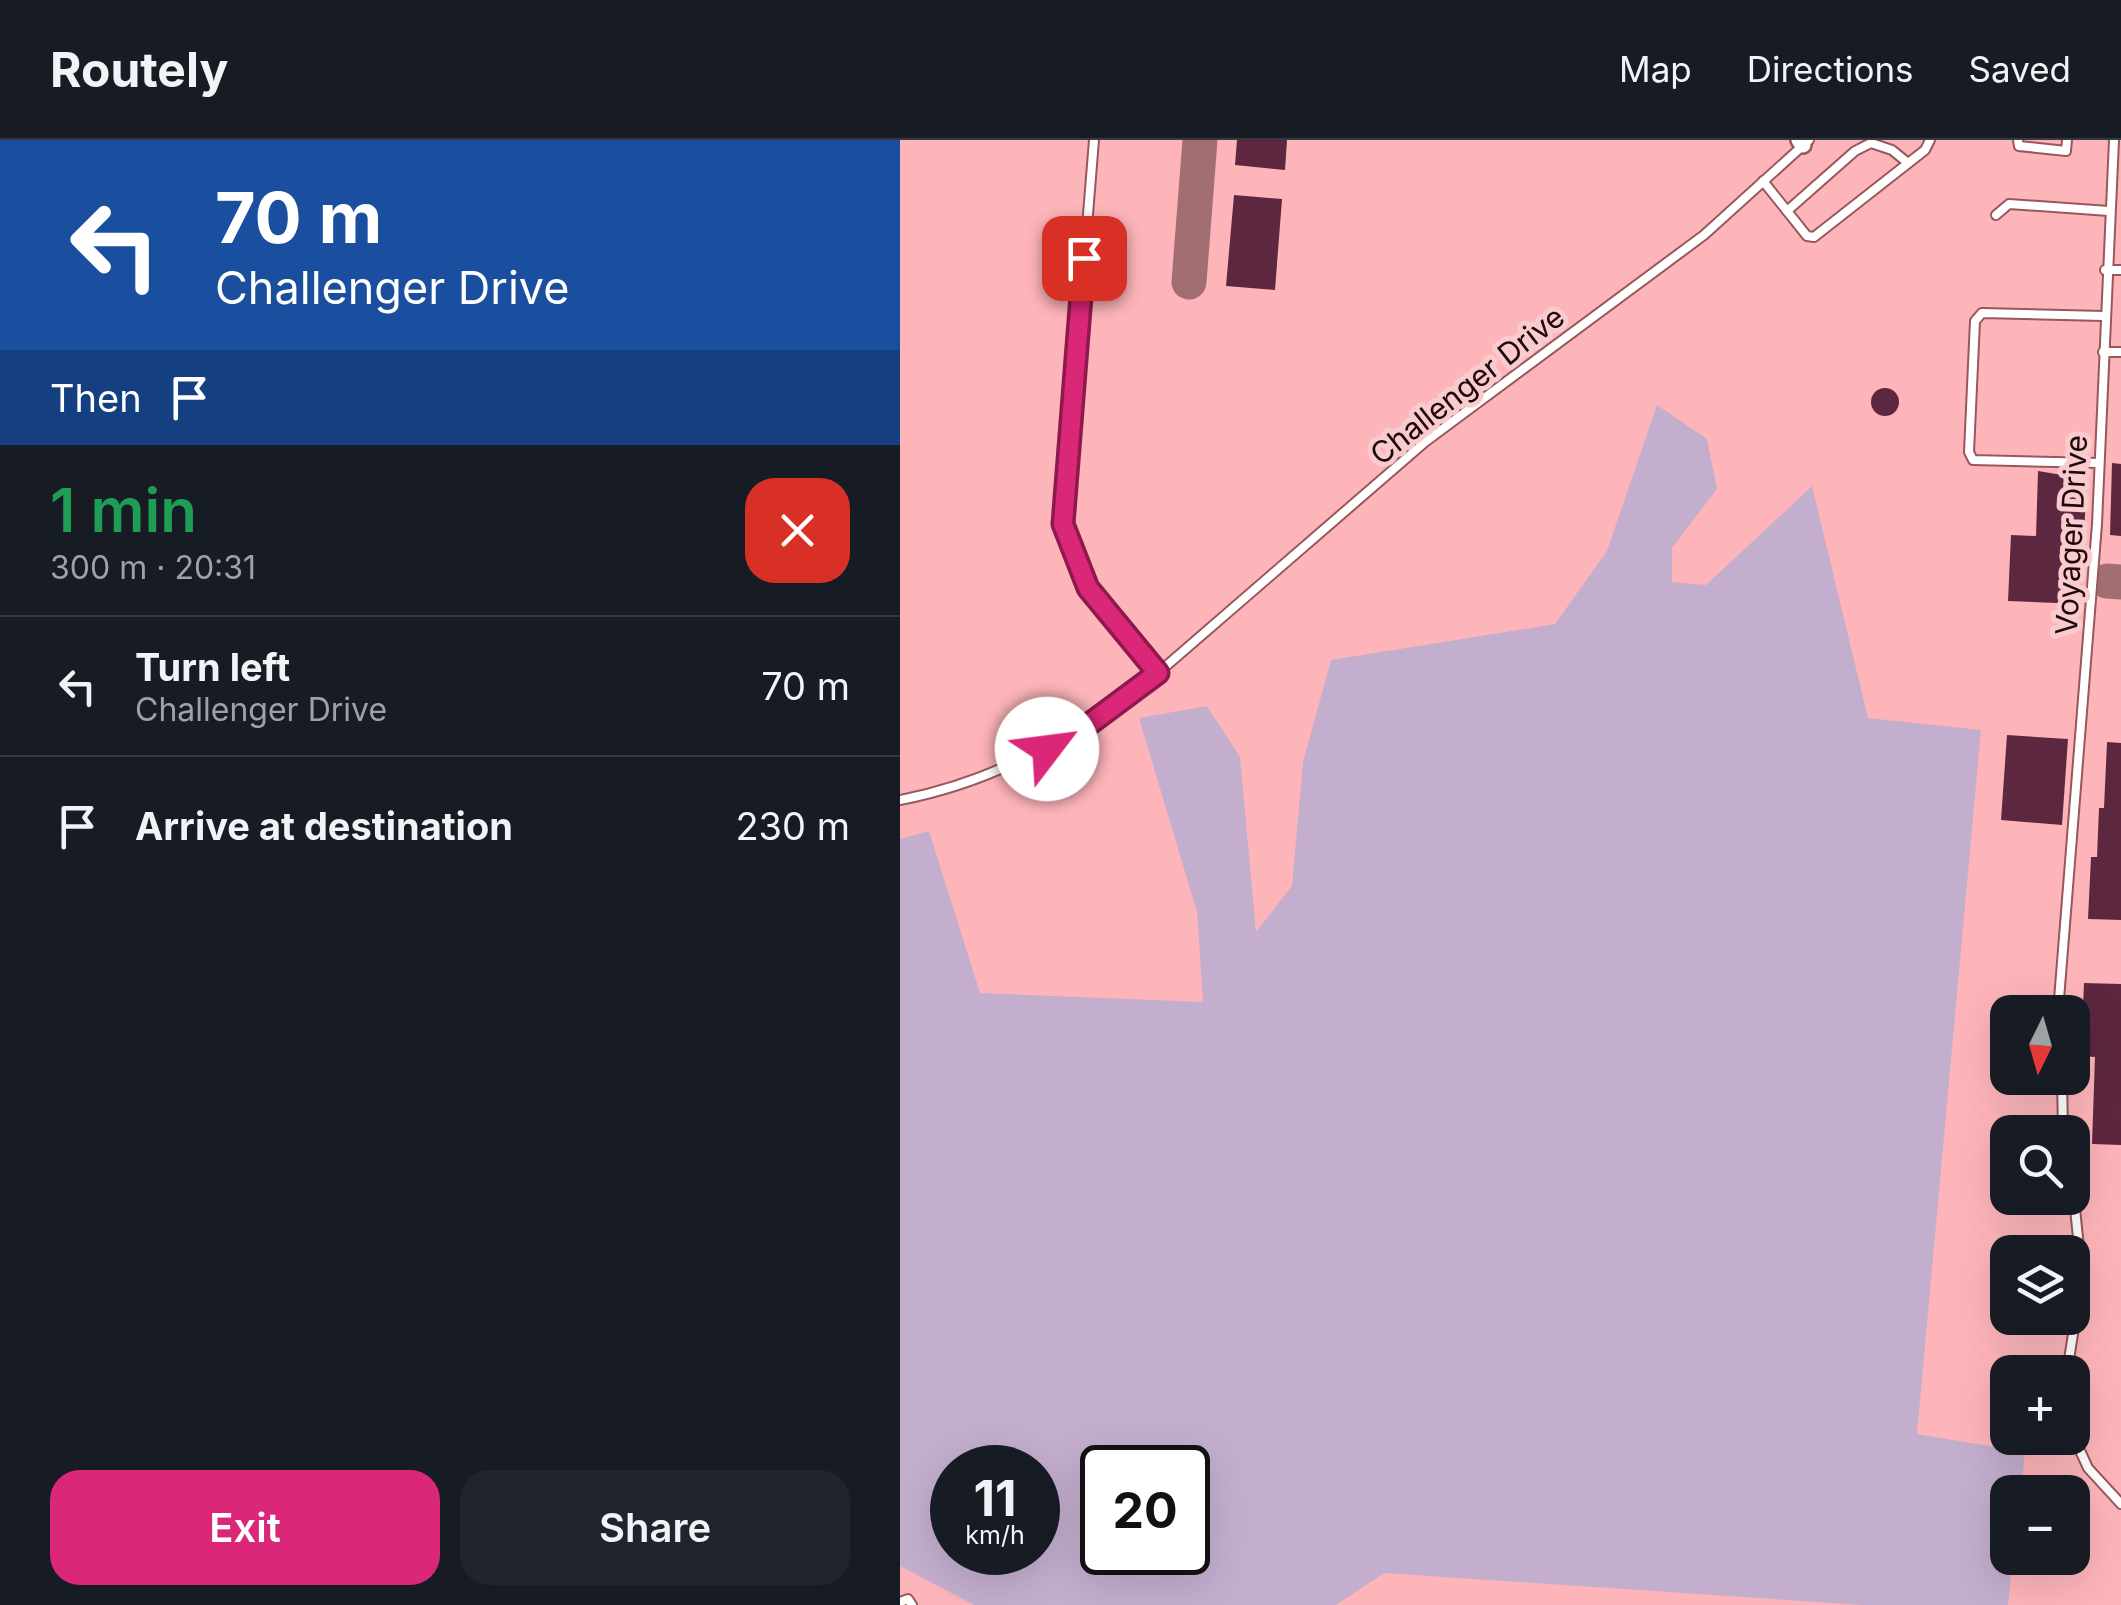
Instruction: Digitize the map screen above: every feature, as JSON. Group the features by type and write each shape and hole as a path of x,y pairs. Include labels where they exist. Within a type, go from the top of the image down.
{"lane":[{"path":"1094,140 1063,524 1088,588 1158,673"},
{"path":"1763,181 1807,236 1821,234 1908,163 1930,140"},
{"path":"2018,140 2019,146 2066,150 2067,140"},
{"name":"Voyager Drive","path":"2059,995 2099,463 2105,270 2116,168 2114,140"},
{"name":"Challenger Drive","path":"900,800 978,778 1080,731 1158,673 1425,442 1704,235 1804,142"},
{"path":"1787,211 1855,151 1871,143 1892,150 1908,163"},
{"path":"1996,214 2009,204 2109,210"},
{"path":"2105,270 2121,270"},
{"path":"2099,463 1974,460 1969,452 1975,320 1982,314 2104,316"},
{"path":"2103,352 2121,352"},
{"path":"2070,1355 2082,1277 2076,1215"},
{"path":"2082,1455 2088,1468 2121,1504"},
{"path":"900,1602 908,1599 912,1605"}],"shaded area":[{"path":"1657,405 1707,439 1717,489 1672,548 1672,582 1706,585 1812,486 1868,718 1981,730 1917,1434 1990,1446 1990,1455 2025,1455 2023,1475 1990,1475 1990,1575 2011,1575 2008,1605 1862,1605 1384,1573 1336,1605 974,1605 900,1566 900,839 929,831 980,993 1203,1002 1197,912 1139,718 1207,706 1240,757 1256,932 1292,886 1303,762 1331,660 1555,624 1607,551"}],"building":[{"path":"1237,140 1287,140 1285,170 1235,165"},
{"path":"1234,195 1282,199 1275,290 1226,286"},
{"path":"1885,388 1895,392 1899,402 1895,412 1885,416 1875,412 1871,402 1875,392"},
{"path":"2112,463 2121,464 2121,536 2110,535"},
{"path":"2038,471 2087,479 2080,604 2008,601 2011,535 2036,536"},
{"path":"2007,735 2068,739 2062,825 2001,820"},
{"path":"2107,742 2121,743 2121,920 2088,919 2091,857 2097,857 2099,808 2104,808"},
{"path":"2084,983 2121,984 2121,1145 2092,1144 2095,1057 2090,1057 2090,995 2084,995"}],"taxiway":[{"path":"1189,282 1200,140"},
{"path":"2107,581 2121,582"}],"route":[{"path":"1047,749 1080,731 1158,673 1088,588 1072,556 1063,524 1084,258"}]}
